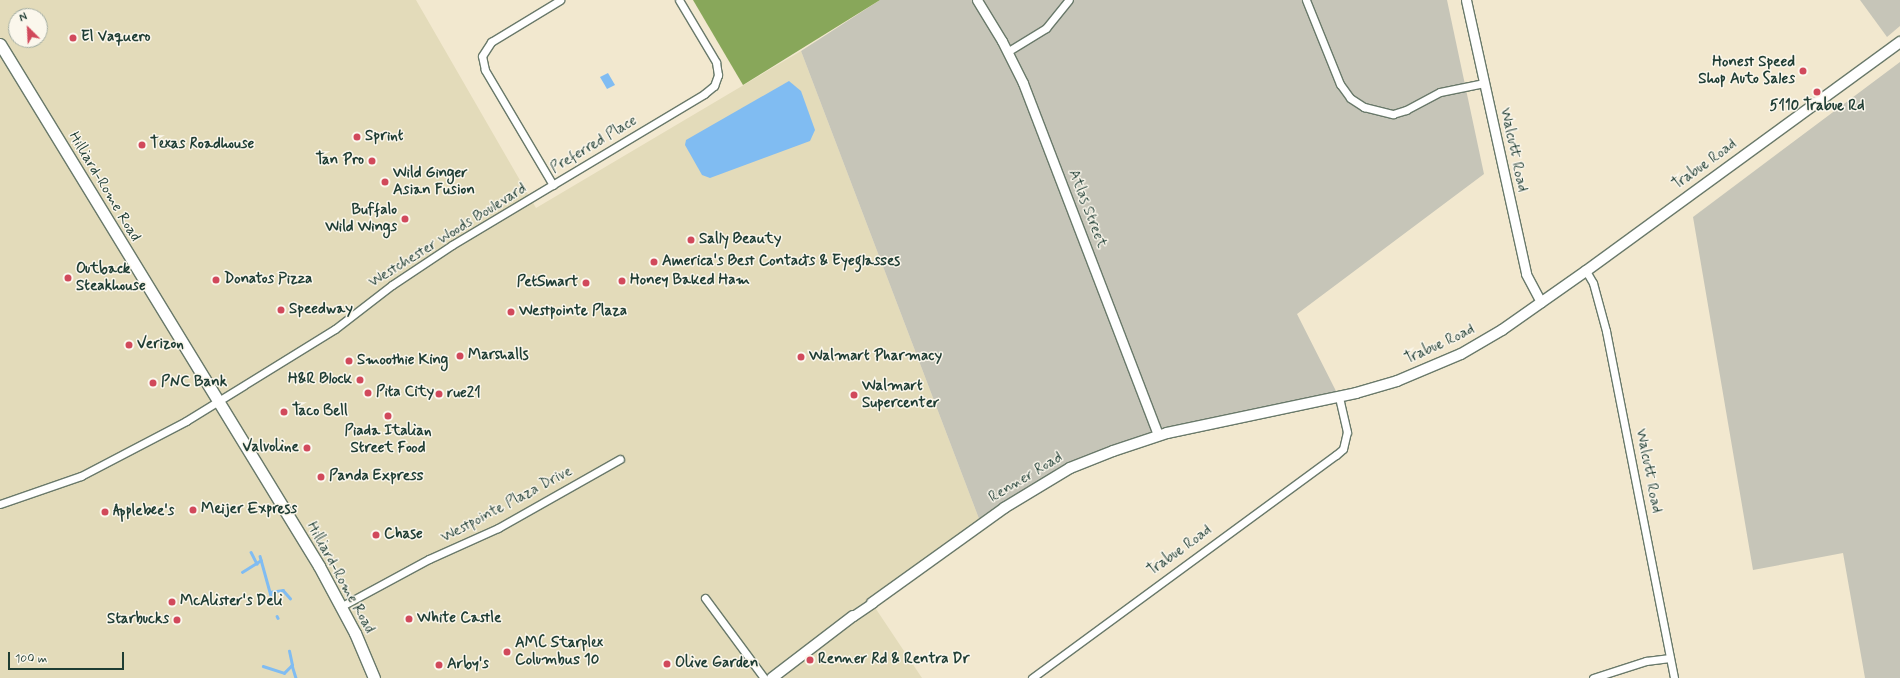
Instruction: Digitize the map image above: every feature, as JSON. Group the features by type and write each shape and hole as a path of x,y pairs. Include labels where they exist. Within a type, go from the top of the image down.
{"main road":[{"name":"Trabue Road","path":"1339,397 1397,381 1439,364 1497,333 1586,271 1900,42"},
{"name":"Hilliard-Rome Road","path":"0,44 342,606 374,678"},
{"name":"Renner Road","path":"872,603 1045,481 1113,451 1158,435 1339,397"},
{"name":"Renner Road","path":"772,678 853,616"}],"street":[{"name":"Preferred Place","path":"560,0 491,42 482,56 484,70 553,185 714,86 718,75 716,62 679,0"},
{"name":"Atlas Street","path":"977,0 1007,52 1040,124 1158,435"},
{"path":"1007,52 1046,28 1069,0"},
{"path":"1306,0 1340,84 1350,98 1364,107 1381,113 1393,114 1406,110 1440,92 1484,83"},
{"name":"Walcutt Road","path":"1466,0 1526,274 1541,302"},
{"name":"Westchester Woods Boulevard","path":"0,504 81,476 217,401 335,329 406,275 553,185"},
{"name":"Walcutt Road","path":"1586,271 1593,283 1606,331 1674,678"},
{"name":"Trabue Road","path":"1032,678 1336,456 1342,449 1347,432 1339,397"},
{"name":"Westpointe Plaza Drive","path":"342,606 429,559 498,528 620,459"},
{"path":"705,598 764,678"},
{"name":"Renner Road","path":"853,616 872,603"},
{"path":"1593,678 1646,661 1670,658"},
{"path":"1042,671 1047,678"}],"shaded area":[{"path":"0,0 416,0 536,208 801,51 981,524 872,603 922,678 0,678"},
{"path":"880,0 1447,0 1484,174 1297,314 1339,397 1167,433 1070,468 981,524 801,51"},
{"path":"1860,0 1900,0 1900,26 1887,37"},
{"path":"1900,62 1900,678 1865,678 1843,553 1753,570 1693,217"}],"green space":[{"path":"693,0 880,0 743,85"}],"water":[{"path":"608,73 615,85 607,89 600,77"},
{"path":"789,81 801,91 815,130 810,141 710,178 702,175 685,145 686,140"}],"waterway":[{"path":"251,552 257,564"},
{"path":"260,556 273,603"},
{"path":"242,572 261,560"},
{"path":"270,592 283,590 290,598"},
{"path":"263,666 284,673 292,665 289,651"},
{"path":"292,665 296,678"}],"place":[{"name":"El Vaquero","path":"73,38"},
{"name":"Honest Speed Shop Auto Sales","path":"1803,71"},
{"name":"5110 Trabue Rd","path":"1817,92"},
{"name":"Sprint","path":"357,137"},
{"name":"Texas Roadhouse","path":"142,145"},
{"name":"Tan Pro","path":"372,161"},
{"name":"Wild Ginger Asian Fusion","path":"385,182"},
{"name":"Buffalo Wild Wings","path":"405,219"},
{"name":"Sally Beauty","path":"691,240"},
{"name":"America's Best Contacts & Eyeglasses","path":"654,262"},
{"name":"Outback Steakhouse","path":"68,278"},
{"name":"Donatos Pizza","path":"216,280"},
{"name":"Honey Baked Ham","path":"622,281"},
{"name":"PetSmart","path":"586,283"},
{"name":"Speedway","path":"281,310"},
{"name":"Westpointe Plaza","path":"511,312"},
{"name":"Verizon","path":"129,345"},
{"name":"Marshalls","path":"460,356"},
{"name":"Walmart Pharmacy","path":"801,357"},
{"name":"Smoothie King","path":"349,361"},
{"name":"H&R Block","path":"360,380"},
{"name":"PNC Bank","path":"153,383"},
{"name":"Pita City","path":"368,393"},
{"name":"rue21","path":"439,394"},
{"name":"Walmart Supercenter","path":"854,395"},
{"name":"Taco Bell","path":"284,412"},
{"name":"Piada Italian Street Food","path":"388,416"},
{"name":"Valvoline","path":"307,448"},
{"name":"Panda Express","path":"321,477"},
{"name":"Meijer Express","path":"193,510"},
{"name":"Applebee's","path":"105,512"},
{"name":"Chase","path":"376,535"},
{"name":"McAlister's Deli","path":"172,602"},
{"name":"White Castle","path":"409,619"},
{"name":"Starbucks","path":"177,620"},
{"name":"AMC Starplex Columbus 10","path":"507,652"},
{"name":"Renner Rd & Rentra Dr","path":"810,660"},
{"name":"Olive Garden","path":"667,664"},
{"name":"Arby's","path":"439,665"}]}
